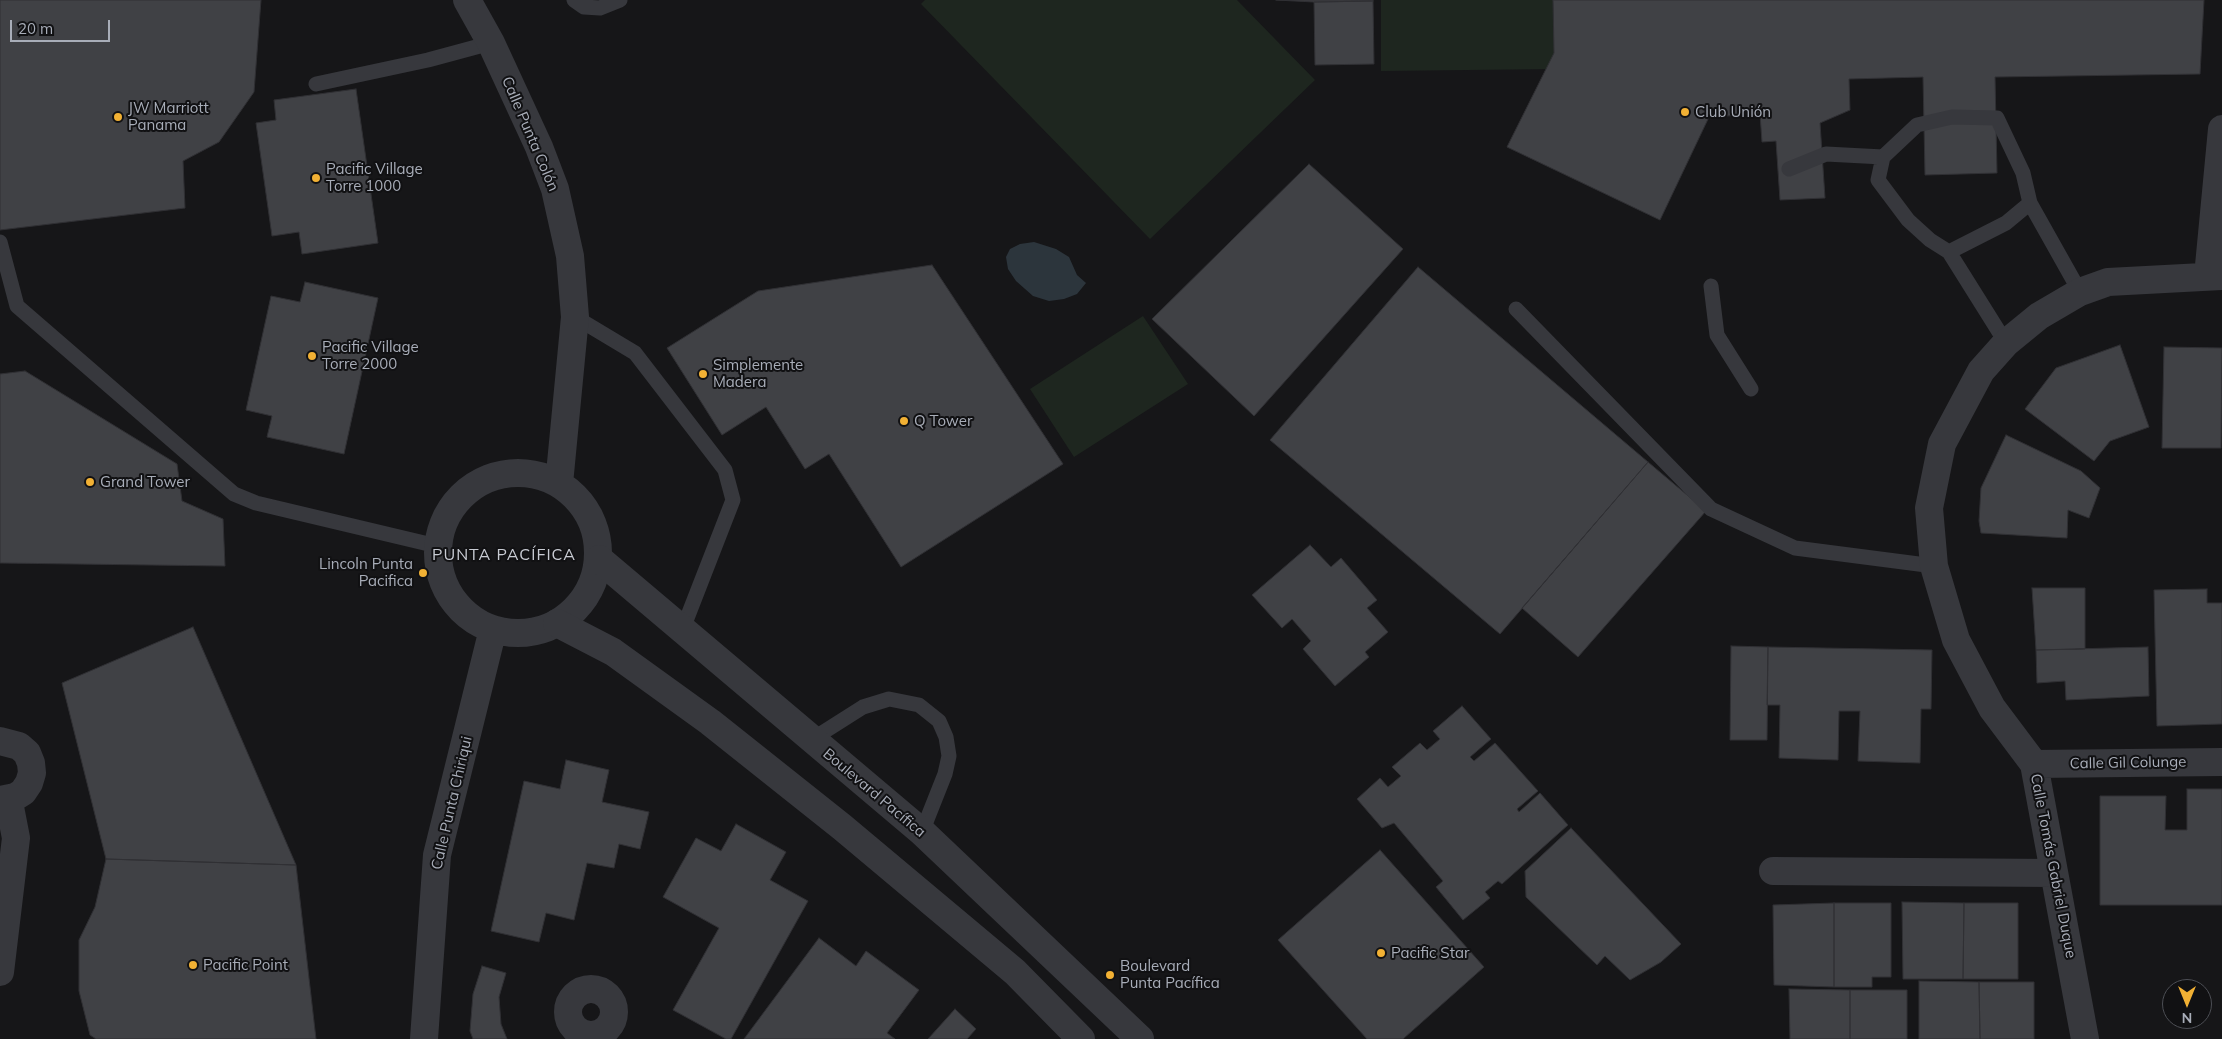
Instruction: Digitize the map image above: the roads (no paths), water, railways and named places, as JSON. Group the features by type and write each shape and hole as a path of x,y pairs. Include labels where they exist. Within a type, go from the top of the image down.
{"street":[{"name":"Calle Punta Colón","path":"467,0 491,43 539,147 555,189 570,256 575,317 559,484"},
{"path":"2215,276 2222,129"},
{"name":"Calle Tomás Gabriel Duque","path":"2085,1039 2034,764 1992,708 1956,640 1934,566 1929,508 1942,444 1981,371 2006,343 2039,316 2080,292 2108,282 2215,276"},
{"path":"507,473 534,474 559,484 576,498 590,516 597,537 598,559 594,578 586,596 573,611 557,623 537,630 515,633 493,630 469,617 451,597 439,573 437,546 444,520 459,498 481,482 507,473"},
{"name":"Boulevard Pacífica","path":"598,559 922,832 1140,1039"},
{"path":"557,623 613,652 710,722 827,815 1015,972 1081,1039"},
{"name":"Calle Punta Chiriqui","path":"424,1039 437,855 493,630"},
{"path":"0,741 19,746 31,763 29,783 23,792 15,797 2,800"},
{"name":"Calle Gil Colunge","path":"2034,764 2222,762"},
{"path":"0,972 16,838 10,802 2,800"},
{"path":"1773,871 2054,873"}],"lane":[{"path":"574,0 584,7 600,8 620,0"},
{"path":"316,84 428,60 491,43"},
{"path":"2006,343 1949,252 1930,240 1908,220 1878,180 1883,157 1918,125 1952,117 1997,118 2023,173 2030,203 2080,292"},
{"path":"1789,169 1826,154 1883,157"},
{"path":"1949,252 2006,222 2030,203"},
{"path":"1,246 17,306 234,494 256,503 437,546"},
{"path":"1711,286 1716,335 1751,389"},
{"path":"1516,309 1711,509 1795,548 1934,566"},
{"path":"575,317 635,353 725,470 733,500 682,631"},
{"path":"811,740 863,707 889,699 919,705 939,721 946,737 949,756 945,774 922,832"}],"place":[{"name":"Club Unión","path":"1685,112"},
{"name":"JW Marriott Panama","path":"118,117"},
{"name":"Pacific Village Torre 1000","path":"316,178"},
{"name":"Pacific Village Torre 2000","path":"312,356"},
{"name":"Simplemente Madera","path":"703,374"},
{"name":"Q Tower","path":"904,421"},
{"name":"Grand Tower","path":"90,482"},
{"name":"Lincoln Punta Pacifica","path":"423,573"},
{"name":"Pacific Star","path":"1381,953"},
{"name":"Pacific Point","path":"193,965"},
{"name":"Boulevard Punta Pacífica","path":"1110,975"}],"district":[{"name":"PUNTA PACÍFICA","path":"504,555"}]}
